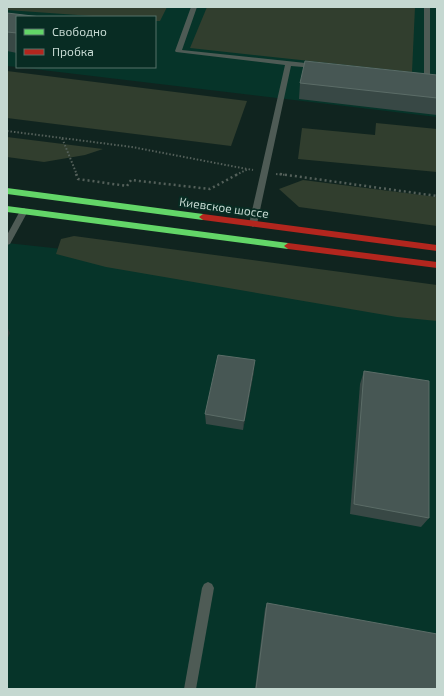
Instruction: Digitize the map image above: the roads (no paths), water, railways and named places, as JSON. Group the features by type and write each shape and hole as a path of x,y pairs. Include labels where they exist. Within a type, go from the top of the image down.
{"highway":[{"name":"Киевское шоссе","path":"7,191 437,248"},
{"path":"7,209 437,265"}],"lane":[{"path":"194,7 178,51 320,67"},
{"path":"420,78 430,79 427,7"},
{"path":"253,224 288,64"},
{"path":"7,242 24,211"},
{"path":"190,689 208,588"}]}
